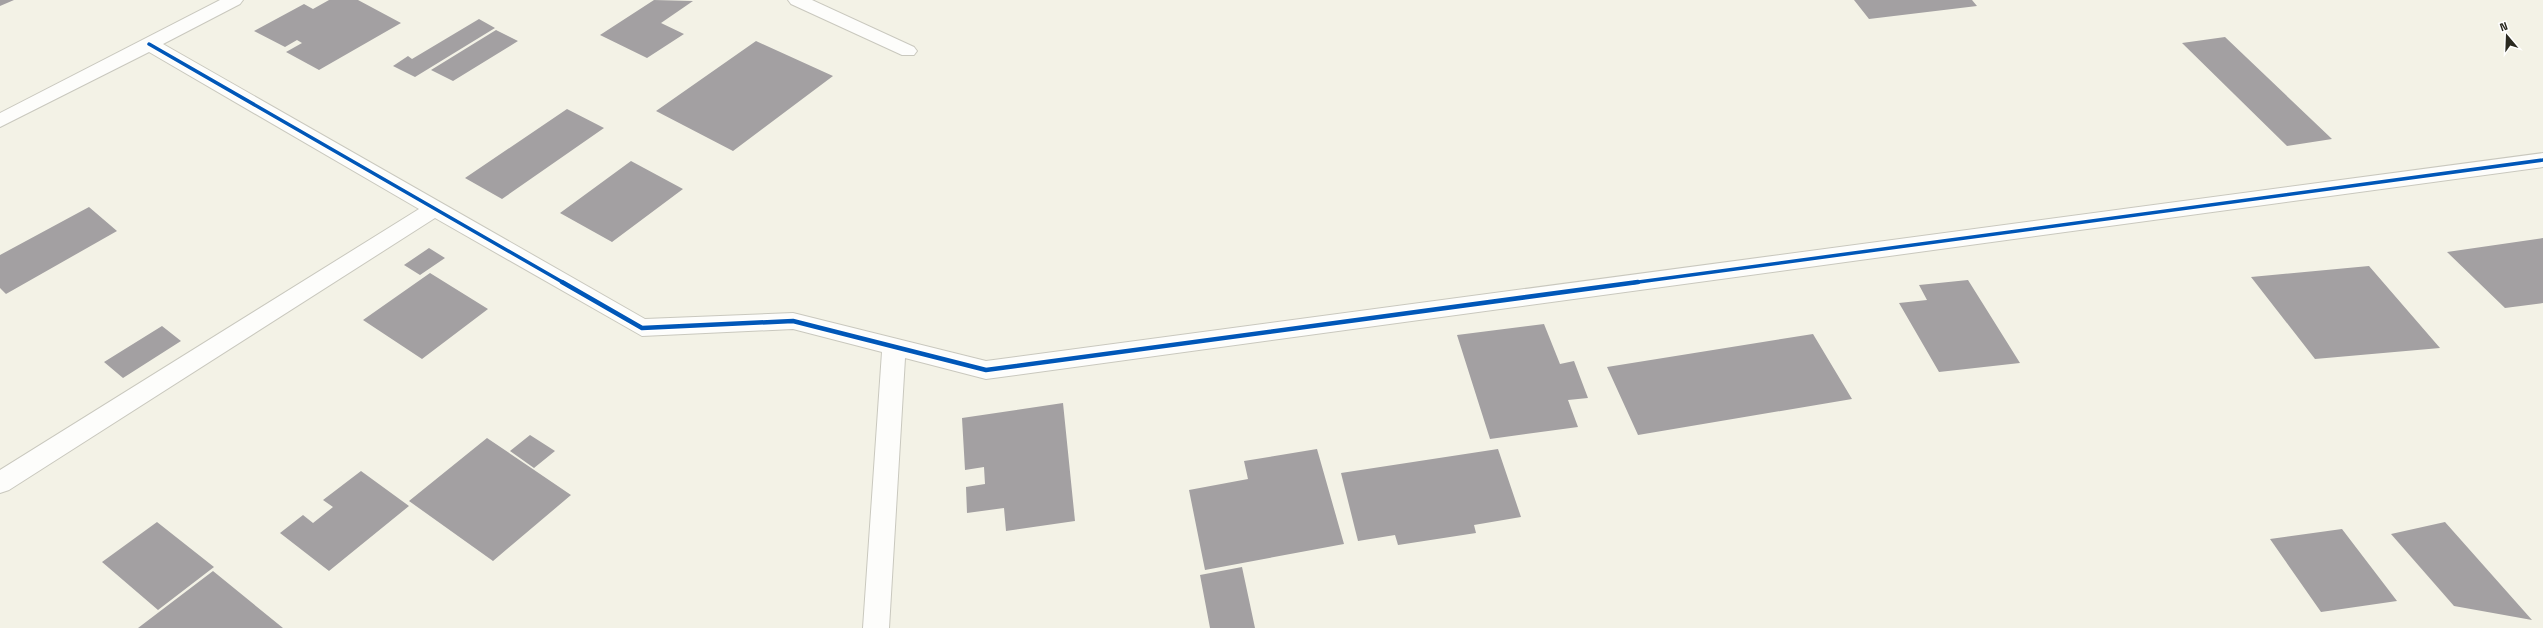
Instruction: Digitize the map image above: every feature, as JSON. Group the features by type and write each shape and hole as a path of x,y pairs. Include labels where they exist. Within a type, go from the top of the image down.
{"street":[{"path":"0,121 234,0"},
{"path":"797,0 908,51"},
{"path":"150,44 642,328 793,321 986,370 2543,160"},
{"path":"0,483 434,209"},
{"path":"876,628 894,346"}],"building":[{"path":"0,0 14,0 0,6"},
{"path":"329,0 358,0 401,23 319,70 286,52 302,43 297,40 285,47 254,31 304,4 313,9"},
{"path":"654,0 693,1 661,23 684,34 647,58 600,35"},
{"path":"1854,0 1972,0 1977,6 1869,19"},
{"path":"479,19 495,28 415,77 393,66 408,56 412,59"},
{"path":"496,30 518,41 453,81 431,70"},
{"path":"2225,37 2332,139 2287,146 2182,43"},
{"path":"756,41 833,76 733,151 656,111"},
{"path":"567,109 604,128 502,199 465,178"},
{"path":"631,161 683,189 612,242 560,213"},
{"path":"89,207 117,231 6,294 0,288 0,255"},
{"path":"2543,238 2543,303 2505,308 2447,252"},
{"path":"429,248 445,258 420,275 404,265"},
{"path":"2369,266 2440,348 2315,359 2251,277"},
{"path":"430,273 488,309 422,359 363,320"},
{"path":"1968,280 2020,363 1939,372 1899,303 1927,300 1919,285"},
{"path":"1544,324 1560,364 1574,361 1588,398 1568,400 1578,427 1490,439 1457,335"},
{"path":"162,326 181,341 123,378 104,362"},
{"path":"1813,334 1852,399 1638,435 1607,367"},
{"path":"1063,403 1075,521 1006,531 1004,508 967,513 966,487 985,484 984,467 965,470 962,418"},
{"path":"530,435 555,451 534,468 510,451"},
{"path":"487,438 571,495 493,561 409,501"},
{"path":"1317,449 1344,544 1205,570 1189,490 1248,479 1244,461"},
{"path":"1498,449 1521,517 1474,525 1476,533 1398,545 1395,535 1358,541 1341,473"},
{"path":"361,471 409,506 329,571 280,533 303,515 313,523 333,507 323,500"},
{"path":"157,522 214,567 158,610 102,562"},
{"path":"2445,522 2532,620 2454,606 2391,534"},
{"path":"2342,529 2397,601 2321,612 2270,539"},
{"path":"1242,567 1255,628 1210,628 1200,575"},
{"path":"213,571 283,628 138,628"}],"cycle path":[{"path":"149,44 642,328 793,321 986,370 2543,160"}]}
